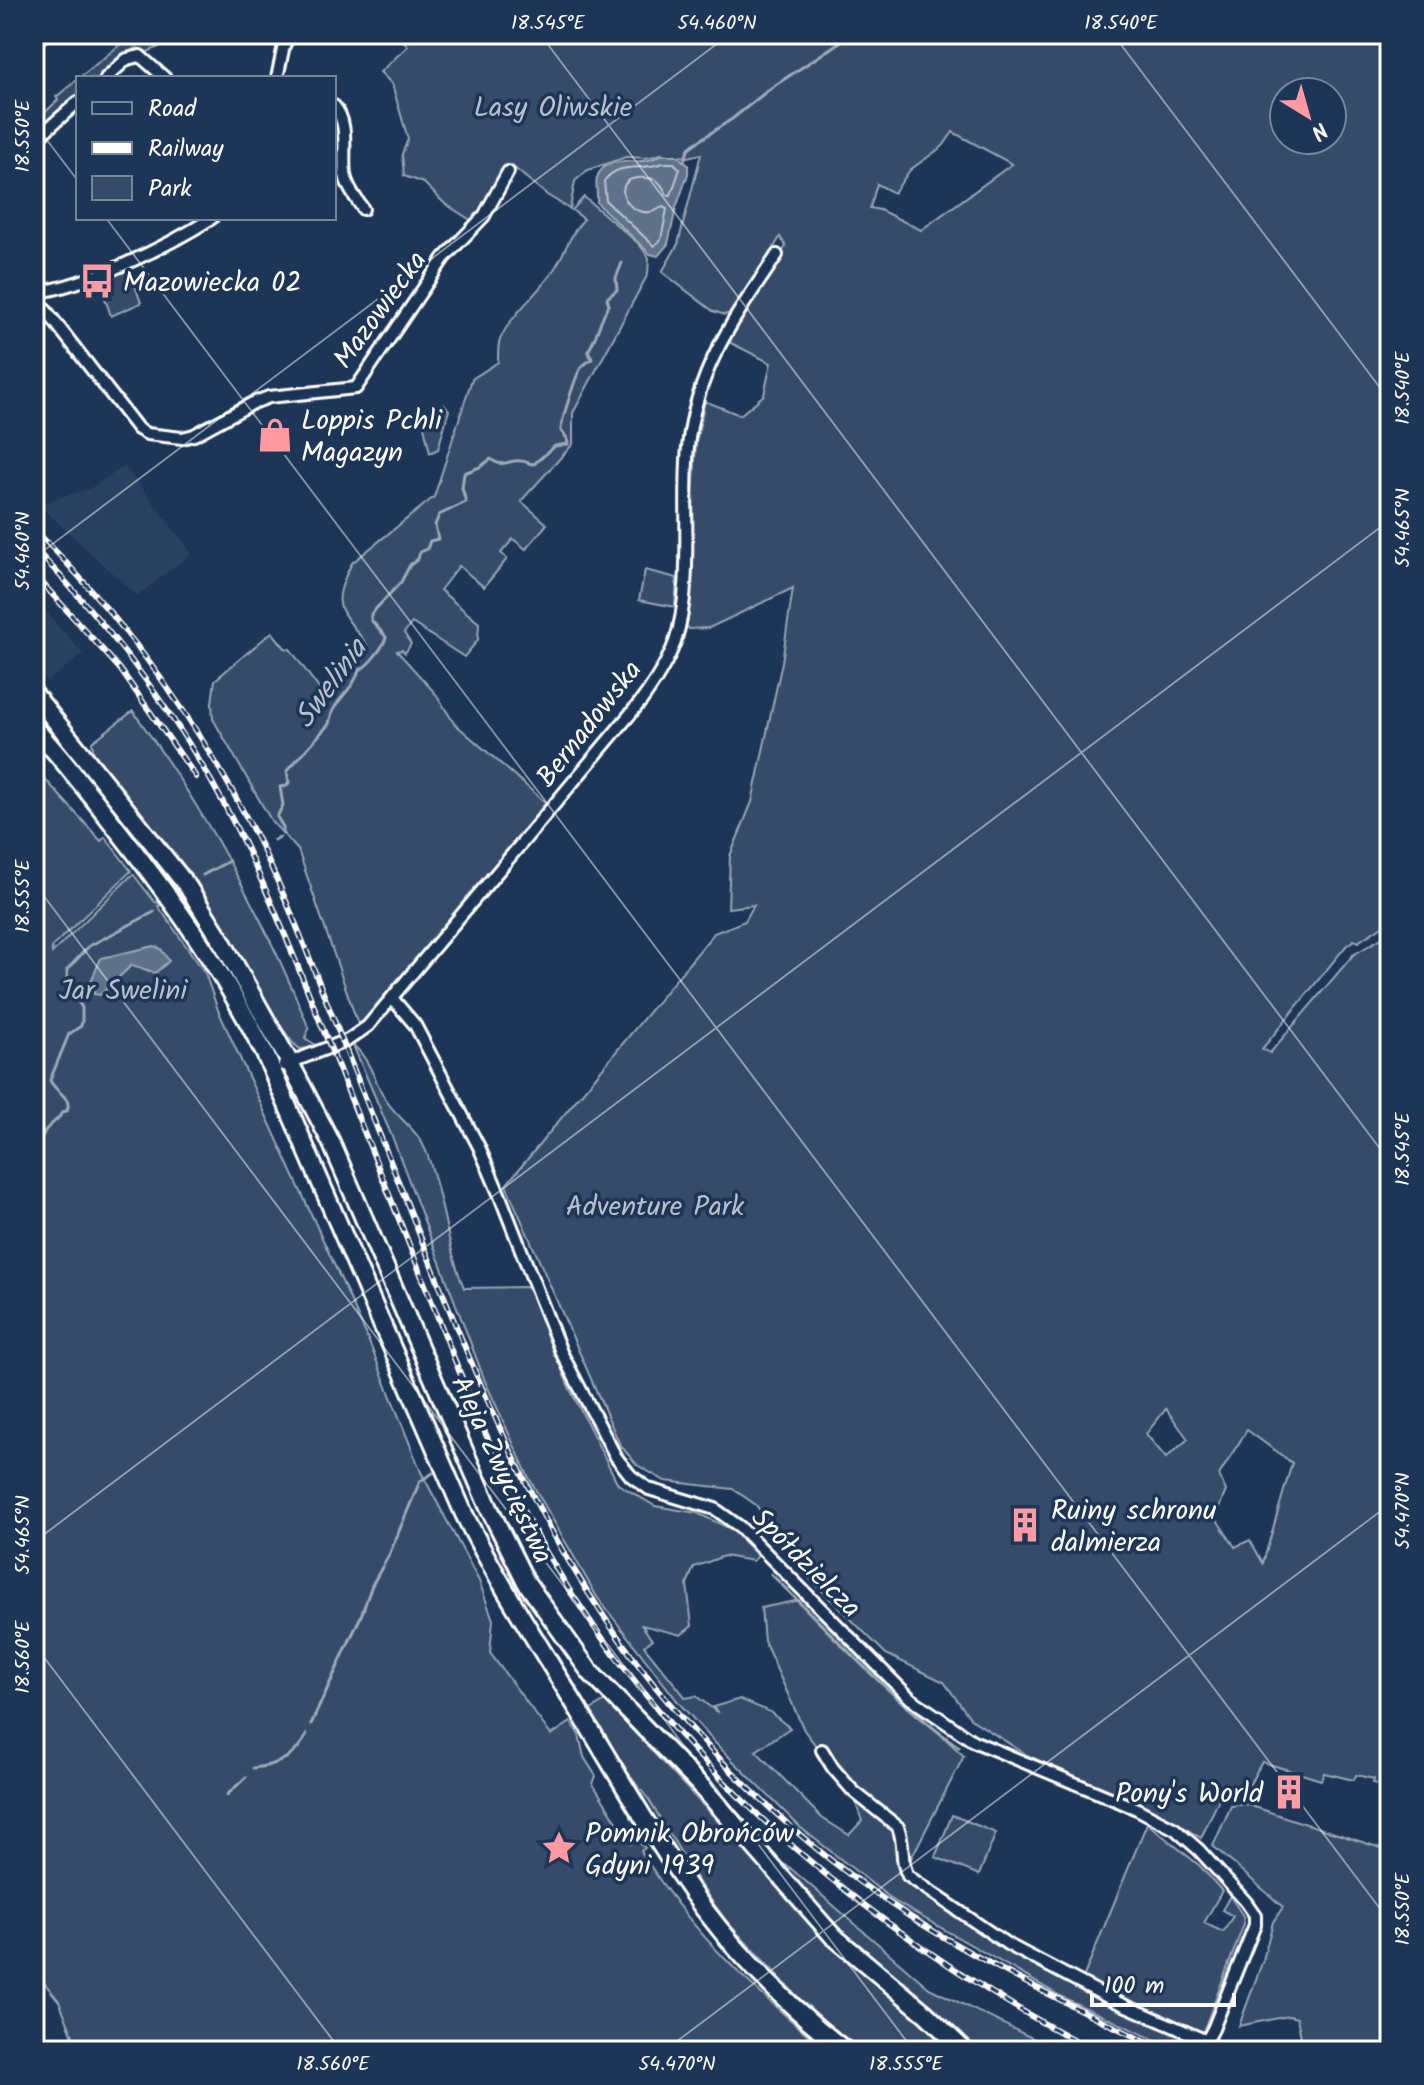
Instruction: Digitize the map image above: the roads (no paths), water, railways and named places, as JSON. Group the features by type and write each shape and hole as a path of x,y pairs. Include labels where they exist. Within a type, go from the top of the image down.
{"main road":[{"name":"Aleja Zwycięstwa","path":"34,694 188,887 290,1063 331,1142 489,1508 526,1582 590,1672 684,1768 832,1935 965,2051"},
{"name":"Aleja Zwycięstwa","path":"34,728 78,779 171,899 216,963 271,1069 464,1514 500,1582 705,1910 760,1975 846,2051"}],"street":[{"path":"34,43 44,34"},
{"path":"277,76 284,45 291,34"},
{"path":"108,76 127,59 140,56 163,76"},
{"path":"34,141 76,104"},
{"path":"336,108 343,127 345,177 363,209"},
{"name":"Mazowiecka","path":"34,294 138,429 165,438 182,438 269,397 356,388 444,258 484,216 508,172"},
{"path":"34,294 94,277 208,220"},
{"name":"Bernadowska","path":"271,1069 360,1033 642,700 664,665 676,637 683,593 689,445 702,382 727,328 777,255"},
{"name":"Spółdzielcza","path":"392,998 415,1025 479,1147 561,1352 601,1432 631,1476 649,1489 715,1509 734,1522 910,1698 938,1719 973,1741 1137,1809 1175,1829 1199,1850 1246,1902 1255,1915 1255,1925 1204,2046"},
{"path":"822,1750 853,1791 898,1827 902,1836 904,1869 908,1876 1007,1944 1204,2046"}],"water":[{"path":"661,155 676,155 688,165 688,174 668,244 658,256 650,254 597,203 596,184 600,171 612,163 649,160"},
{"path":"154,946 161,949 169,961 155,973 132,965 100,995 94,994 91,981 101,958"}],"waterway":[{"name":"Swelinia","path":"684,161 694,144 852,34"},
{"name":"Swelinia","path":"283,834 277,817 283,805 280,787 289,783 287,771 329,724 331,715 359,670 383,645 386,637 371,620 371,614 401,582 420,552 427,549 430,541 438,539 435,525 439,515 466,502 462,488 464,473 491,459 502,464 517,461 534,464 555,446 568,444 561,431 566,409 579,372 592,359 588,351 609,305 607,298 617,290 616,278 622,263"},
{"name":"Swelinia","path":"274,840 280,837"},
{"name":"Swelinia","path":"203,875 229,861"},
{"name":"Swelinia","path":"34,1147 47,1128 62,1112 67,1111 68,1106 50,1080 69,1034 81,1026 82,1021 78,987 67,979 67,970 89,946 154,912"},
{"path":"311,1724 420,1481 433,1473"},
{"path":"771,1574 885,1686 959,1747"},
{"path":"253,1768 285,1759 297,1749 307,1734"},
{"path":"227,1795 246,1777"}],"railway":[{"path":"34,529 97,597 155,670 207,748 253,830 294,919 480,1384 562,1549 630,1654 670,1704 753,1792 814,1846 878,1896 1036,1988 1164,2051"},
{"path":"34,548 114,638 162,703 238,831 296,961 482,1425 520,1505 571,1592 629,1674 694,1751 766,1822 842,1887 923,1948 1007,2002 1095,2051"},
{"path":"34,574 120,669 196,777"}],"place":[{"name":"Mazowiecka 02","path":"97,281"},
{"name":"Loppis Pchli Magazyn","path":"275,435"},
{"name":"Ruiny schronu dalmierza","path":"1025,1525"},
{"name":"Pony's World","path":"1289,1792"},
{"name":"Pomnik Obrońców Gdyni 1939","path":"559,1848"}],"park label":[{"name":"Lasy Oliwskie","path":"553,106"},
{"name":"Jar Swelini","path":"123,989"},
{"name":"Adventure Park","path":"655,1205"}]}
